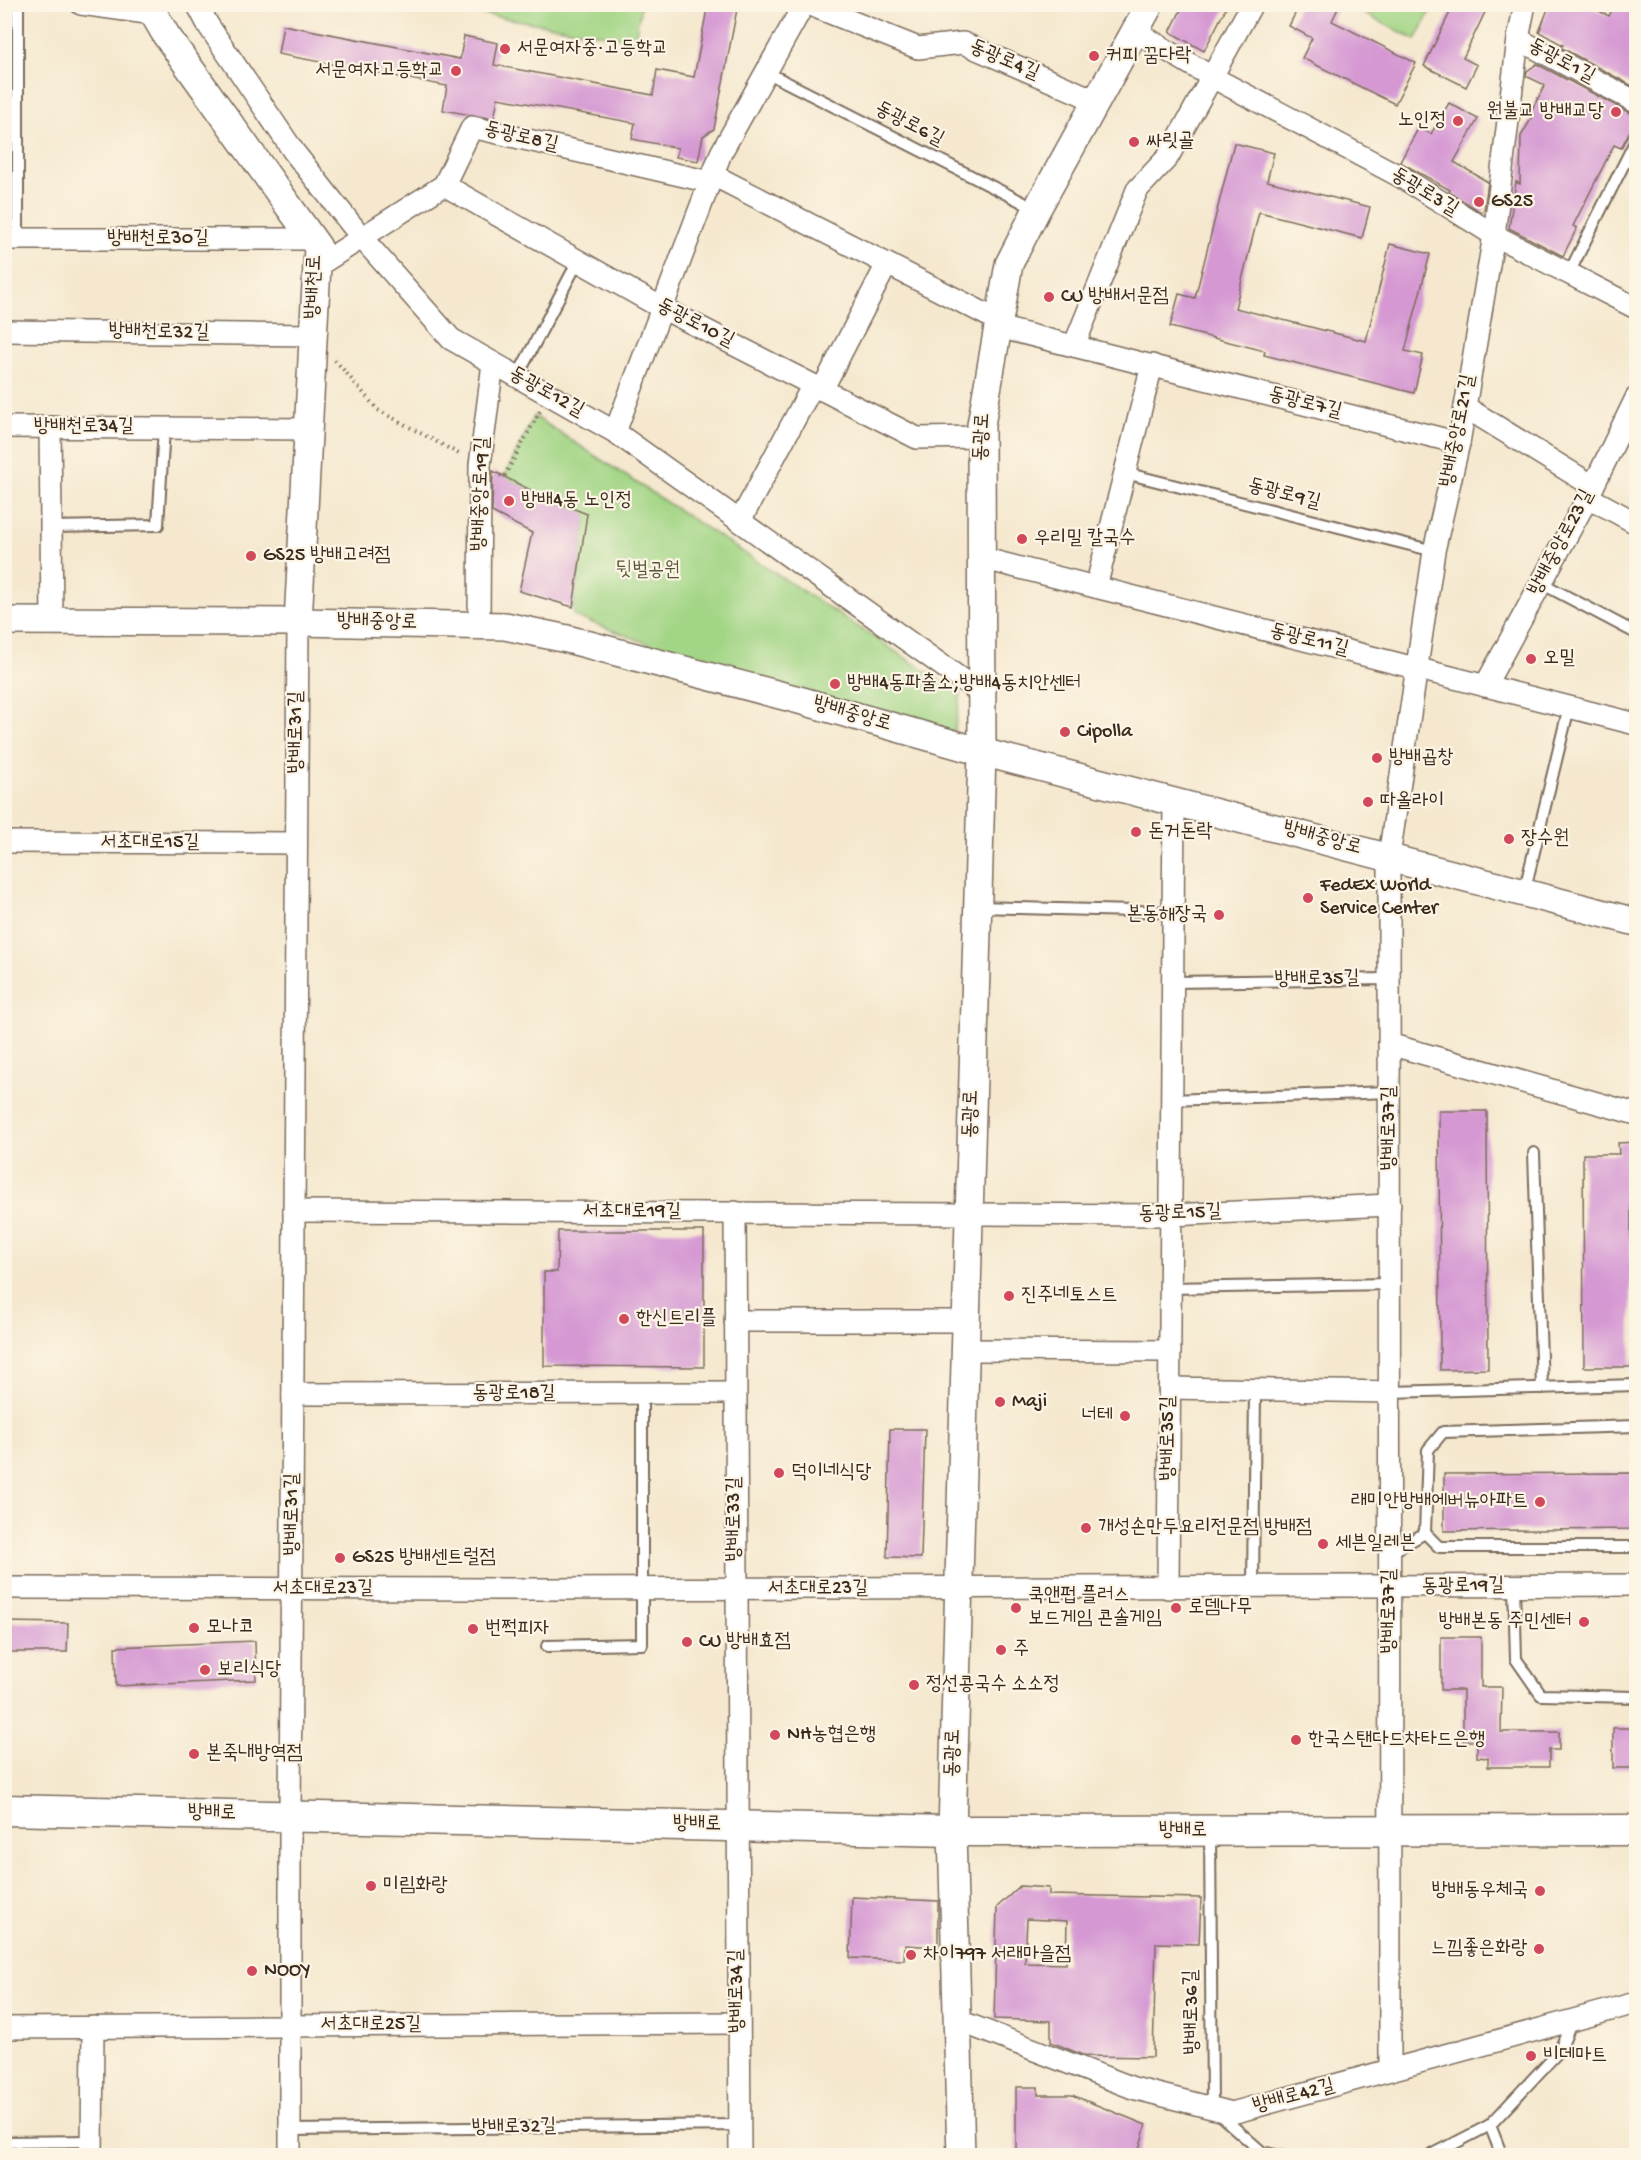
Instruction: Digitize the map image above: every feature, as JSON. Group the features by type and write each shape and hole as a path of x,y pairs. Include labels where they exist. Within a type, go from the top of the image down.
{"main road":[{"name":"방배로","path":"4,1810 952,1831 1636,1830"}],"street":[{"path":"81,4 151,9"},
{"name":"동광로12길","path":"197,4 208,25 294,152 362,238 450,339 615,432 982,694"},
{"path":"615,432 721,153 806,4"},
{"name":"동광로4길","path":"806,4 918,48 963,43 1097,101"},
{"name":"동광로","path":"961,2156 952,1831 982,752 981,425 1009,264 1150,4"},
{"path":"1074,346 1137,190 1168,157 1252,4"},
{"name":"방배중앙로21길","path":"1389,857 1434,551 1465,407 1494,235 1518,39 1525,4"},
{"name":"방배천로","path":"151,9 166,35 318,247 298,622"},
{"name":"동광로3길","path":"1136,32 1212,76 1403,178 1494,235 1636,308"},
{"name":"동광로1길","path":"1518,39 1636,102"},
{"name":"동광로8길","path":"444,185 472,127 712,179 888,264 998,324"},
{"path":"316,267 444,185"},
{"name":"동광로10길","path":"444,185 662,308 917,438 981,437"},
{"name":"방배천로30길","path":"11,239 312,239"},
{"path":"740,521 888,264"},
{"name":"동광로7길","path":"998,324 1074,346 1458,443"},
{"name":"방배천로32길","path":"4,331 313,335"},
{"name":"방배중앙로19길","path":"479,625 480,465 493,363"},
{"path":"1096,587 1152,365"},
{"path":"1465,407 1636,524"},
{"name":"방배중앙로23길","path":"1485,686 1634,409"},
{"name":"방배천로34길","path":"4,427 308,429"},
{"path":"50,427 52,621"},
{"name":"동광로11길","path":"981,558 1636,724"},
{"name":"방배중앙로","path":"4,621 298,622 505,626 567,639 787,697 982,752 1174,800 1636,922"},
{"name":"방배로31길","path":"290,1816 298,622"},
{"name":"방배로35길","path":"1168,1588 1174,800"},
{"name":"서초대로15길","path":"4,842 296,843"},
{"name":"방배로37길","path":"1389,857 1390,1831"},
{"path":"1389,1044 1636,1114"},
{"name":"동광로15길","path":"969,1216 1171,1215 1390,1205"},
{"name":"서초대로19길","path":"294,1211 735,1212 969,1216"},
{"name":"방배로33길","path":"735,1212 737,1826"},
{"path":"735,1321 966,1321"},
{"path":"966,1350 1170,1351"},
{"path":"1169,1388 1390,1392"},
{"name":"동광로18길","path":"293,1394 735,1393"},
{"name":"동광로19길","path":"959,1588 1390,1588 1636,1585"},
{"name":"서초대로23길","path":"4,1588 959,1588"},
{"path":"290,1816 290,2156"},
{"name":"방배로34길","path":"737,1826 740,2156"},
{"path":"1390,1831 1390,2070"},
{"name":"방배로42길","path":"957,2020 1134,2088 1233,2113 1636,2003"},
{"name":"서초대로25길","path":"4,2028 738,2023"},
{"path":"92,2148 93,2028"}],"lane":[{"path":"11,239 18,4"},
{"name":"동광로6길","path":"766,72 1037,209"},
{"path":"1569,273 1636,140"},
{"path":"517,377 578,261"},
{"name":"방배천로34길","path":"51,526 158,525 164,428"},
{"name":"동광로9길","path":"1125,473 1434,551"},
{"path":"1541,583 1636,633"},
{"path":"1524,893 1569,707"},
{"path":"978,907 1173,912"},
{"name":"방배로35길","path":"1172,982 1389,979"},
{"path":"1172,1100 1389,1092"},
{"path":"1534,1152 1542,1388"},
{"path":"1170,1288 1390,1284"},
{"path":"1390,1392 1636,1385"},
{"path":"1253,1588 1255,1390"},
{"path":"547,1646 642,1644 642,1393"},
{"path":"1636,1426 1443,1432 1428,1450 1425,1533 1439,1547 1636,1547"},
{"path":"1390,1552 1425,1533"},
{"path":"1514,1586 1516,1659 1541,1695 1636,1696"},
{"name":"방배로36길","path":"1210,1831 1212,2108"},
{"path":"1430,2156 1490,2125 1560,2050 1572,2021"},
{"path":"1212,2108 1262,2152 1280,2156"},
{"name":"방배로32길","path":"290,2130 739,2125"},
{"path":"1490,2125 1502,2156"},
{"path":"4,2142 92,2148"}],"path":[{"path":"313,335 378,410 480,465"},
{"path":"504,477 549,394"}],"green space":[{"path":"641,4 635,40 428,5"},
{"path":"1360,4 1433,5 1416,40 1357,10"},
{"name":"뒷벌공원","path":"534,416 961,694 952,744 799,700 574,616 573,607 587,514 504,477"}],"building":[{"name":"서문여자고등학교","path":"708,4 738,4 714,129 703,136 698,161 676,157 678,148 632,139 635,123 498,98 494,119 443,110 447,86 278,54 283,25 460,59 464,36 498,43 494,65 653,95 657,70 694,77"},
{"path":"1184,4 1228,4 1204,51 1170,32"},
{"path":"1300,4 1340,4 1332,21 1416,63 1395,104 1302,58 1312,38 1289,26"},
{"path":"1454,4 1489,4 1463,58 1477,65 1466,87 1424,66"},
{"path":"1550,4 1585,4 1609,16 1615,4 1636,4 1636,88 1560,47 1563,45 1539,32"},
{"path":"1537,64 1636,115 1621,148 1614,145 1573,226 1577,228 1563,256 1509,228 1516,182 1520,184 1521,136 1534,114 1530,113 1545,85 1526,76 1527,71"},
{"path":"1449,103 1478,119 1454,162 1488,182 1484,210 1481,212 1449,192 1450,190 1400,162 1419,127 1431,134"},
{"path":"1234,143 1274,153 1267,181 1370,207 1362,238 1259,212 1235,308 1366,341 1390,244 1430,254 1405,351 1423,355 1414,393 1264,355 1265,351 1170,327 1179,294 1195,298"},
{"path":"493,471 540,495 587,514 573,607 519,591 532,533 492,512"},
{"path":"1439,1111 1487,1111 1488,1369 1440,1370"},
{"path":"1636,1142 1636,1159 1631,1159 1631,1367 1584,1367 1583,1154 1619,1154 1618,1143"},
{"name":"한신트리플","path":"558,1231 704,1231 704,1367 544,1366 544,1272 557,1272"},
{"path":"890,1429 925,1429 921,1558 887,1557"},
{"name":"래미안방배에버뉴아파트","path":"1636,1473 1636,1529 1444,1531 1444,1474"},
{"path":"4,1622 68,1623 67,1652 4,1652"},
{"path":"1441,1637 1481,1637 1481,1687 1502,1687 1501,1732 1559,1732 1559,1750 1549,1750 1549,1767 1488,1767 1488,1758 1477,1757 1477,1741 1463,1741 1463,1690 1441,1690"},
{"path":"255,1641 256,1680 116,1686 115,1647"},
{"path":"1613,1728 1636,1728 1636,1768 1613,1768"},
{"path":"1020,1886 1049,1888 1049,1895 1201,1898 1199,1944 1156,1943 1153,2057 1085,2056 1051,2042 1051,2021 994,2019 997,1907","holes":["1027,1919 1067,1921 1066,1964 1025,1963"]},
{"path":"852,1897 938,1901 938,1947 905,1945 904,1960 850,1958"},
{"path":"1016,2087 1038,2087 1038,2095 1072,2095 1146,2125 1137,2156 1016,2156"}],"place":[{"name":"서문여자중·고등학교","path":"505,49"},
{"name":"커피 꿈다락","path":"1094,56"},
{"name":"서문여자고등학교","path":"456,71"},
{"name":"원불교 방배교당","path":"1616,112"},
{"name":"노인정","path":"1458,121"},
{"name":"싸릿골","path":"1134,142"},
{"name":"GS25","path":"1479,202"},
{"name":"CU 방배서문점","path":"1049,297"},
{"name":"방배4동 노인정","path":"509,501"},
{"name":"우리밀 칼국수","path":"1022,539"},
{"name":"GS25 방배고려점","path":"251,556"},
{"name":"오밀","path":"1531,659"},
{"name":"방배4동파출소;방배4동치안센터","path":"835,684"},
{"name":"Cipolla","path":"1065,732"},
{"name":"방배곱창","path":"1377,758"},
{"name":"따올라이","path":"1368,802"},
{"name":"돈거돈락","path":"1136,832"},
{"name":"장수원","path":"1509,839"},
{"name":"FedEx World Service Center","path":"1308,898"},
{"name":"본동해장국","path":"1219,915"},
{"name":"진주네토스트","path":"1009,1296"},
{"name":"한신트리플","path":"624,1319"},
{"name":"Maji","path":"1000,1402"},
{"name":"너테","path":"1125,1416"},
{"name":"덕이네식당","path":"779,1473"},
{"name":"래미안방배에버뉴아파트","path":"1540,1502"},
{"name":"개성손만두요리전문점 방배점","path":"1086,1528"},
{"name":"세븐일레븐","path":"1323,1544"},
{"name":"GS25 방배센트럴점","path":"340,1558"},
{"name":"쿡앤펍 플러스 보드게임 콘솔게임","path":"1016,1608"},
{"name":"로뎀나무","path":"1176,1608"},
{"name":"방배본동 주민센터","path":"1584,1622"},
{"name":"모나코","path":"194,1628"},
{"name":"번쩍피자","path":"473,1629"},
{"name":"CU 방배효점","path":"687,1642"},
{"name":"주","path":"1001,1650"},
{"name":"보리식당","path":"205,1670"},
{"name":"정선콩국수 소소정","path":"914,1685"},
{"name":"NH농협은행","path":"775,1735"},
{"name":"한국스탠다드차타드은행","path":"1296,1740"},
{"name":"본죽내방역점","path":"194,1754"},
{"name":"미림화랑","path":"371,1886"},
{"name":"방배동우체국","path":"1540,1891"},
{"name":"느낌좋은화랑","path":"1539,1949"},
{"name":"차이797 서래마을점","path":"911,1955"},
{"name":"NOOY","path":"252,1971"},
{"name":"비데마트","path":"1531,2056"}]}
